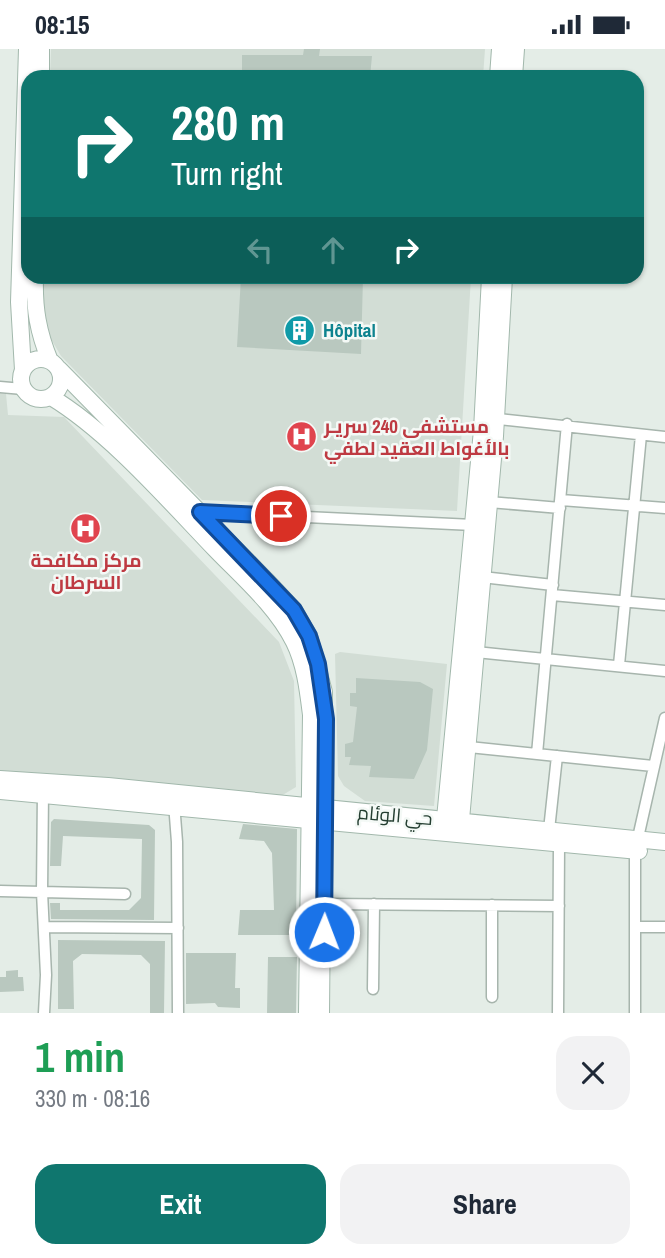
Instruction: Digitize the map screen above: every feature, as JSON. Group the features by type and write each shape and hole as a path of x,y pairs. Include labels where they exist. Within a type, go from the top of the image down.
{"street":[{"path":"26,70 27,49"},
{"path":"41,49 41,70"},
{"path":"498,70 500,49"},
{"path":"514,70 516,49"},
{"path":"21,239 19,302 23,389"},
{"path":"35,284 38,332 61,382 51,397"},
{"path":"452,827 469,747 489,502 490,284"},
{"path":"452,827 473,525 490,418 503,284"},
{"path":"23,370 37,359 54,365 294,610 309,636 324,692 307,1013"},
{"path":"0,387 23,389 32,398 51,397 71,409 178,511 281,620 298,650 309,694 325,905 321,1013"},
{"path":"490,418 567,424 665,437"},
{"path":"537,754 567,424"},
{"path":"618,666 642,435"},
{"path":"489,502 665,507"},
{"path":"200,512 473,525"},
{"path":"482,577 553,590 665,605"},
{"path":"476,652 665,671"},
{"path":"635,1013 635,846 665,718"},
{"path":"469,747 653,766"},
{"path":"549,830 557,756"},
{"name":"حي الوئام","path":"0,779 43,788 452,827 559,845 635,846 665,842"},
{"path":"43,788 41,893 45,927 44,1013"},
{"name":"حي الوئام","path":"0,791 43,788"},
{"path":"174,800 178,1013"},
{"name":"حي الوئام","path":"452,827 549,830 665,853"},
{"path":"558,1013 559,845"},
{"path":"0,891 125,894"},
{"path":"373,989 374,904"},
{"path":"325,905 559,906"},
{"path":"492,905 492,997"},
{"path":"45,927 178,928"},
{"path":"636,927 665,927"}],"shaded area":[{"path":"51,49 485,49 484,70 50,70"},
{"name":"مستشفى 240 سريـر بالأغواط العقيد لطفي","path":"41,284 471,284 457,511 202,500 61,356 51,339 40,302"},
{"name":"مركز مكافحة السرطان","path":"0,393 6,394 8,415 64,417 279,642 294,681 296,787 281,796 0,771"},
{"path":"340,652 447,664 434,806 365,801 344,786 338,776 335,654"}],"building":[{"path":"304,49 320,49 319,56 372,56 371,70 242,70 242,55 303,55"},
{"name":"Hôpital","path":"241,284 363,284 361,354 237,347"},
{"path":"356,678 420,682 433,689 427,750 414,779 369,777 371,766 349,765 351,757 345,757 345,744 353,742 357,707 350,706 350,693 356,693"},
{"path":"54,819 149,825 155,830 154,920 51,919 50,903 60,903 60,910 129,910 141,898 142,839 63,836 61,866 50,866 51,822"},
{"path":"243,824 297,829 296,935 238,935 240,910 274,910 272,853 264,841 239,839"},
{"path":"58,940 165,941 164,1013 150,1013 150,964 141,955 82,954 73,961 74,1009 58,1009"},
{"path":"186,953 236,953 235,988 240,988 240,1008 218,1007 215,1003 186,1004"},
{"path":"268,957 297,957 296,1013 267,1013"},
{"path":"18,970 18,977 23,977 24,991 0,992 0,977 6,977 6,971"}],"place":[{"name":"Hôpital","path":"300,330"},
{"name":"مستشفى 240 سريـر بالأغواط العقيد لطفي","path":"301,437"},
{"name":"مركز مكافحة السرطان","path":"86,529"}],"route":[{"path":"281,516 200,512 294,610 309,636 318,664 326,719 324,932"}]}
